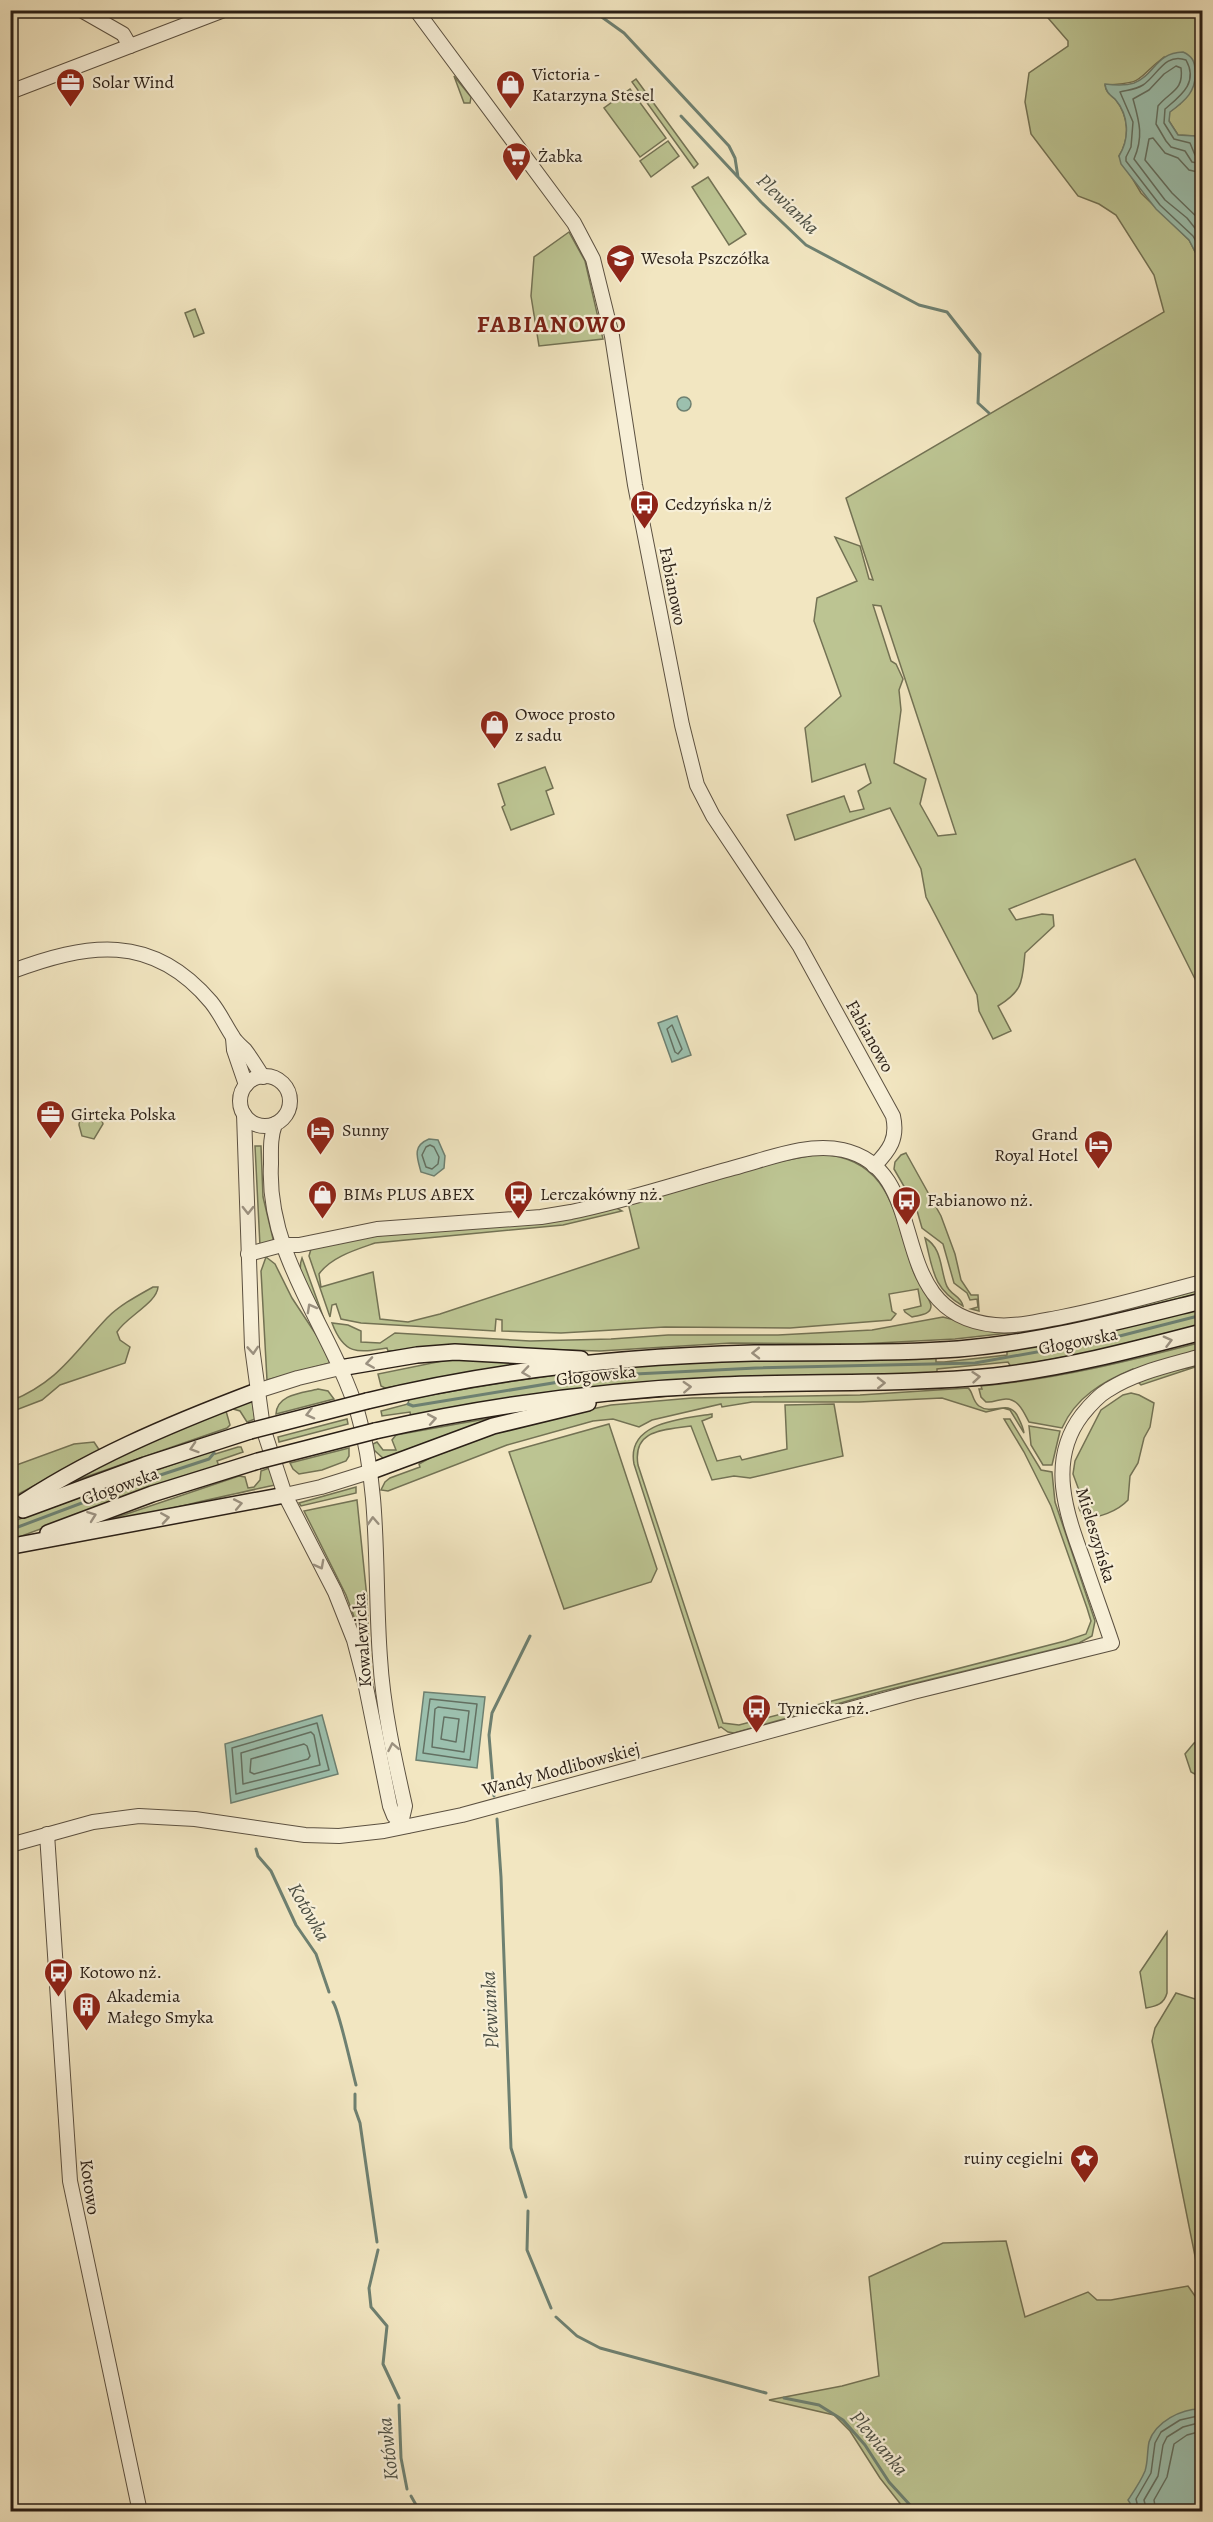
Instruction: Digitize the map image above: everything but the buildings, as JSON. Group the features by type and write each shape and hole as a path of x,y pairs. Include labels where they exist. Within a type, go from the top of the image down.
{"main road":[{"name":"Głogowska","path":"10,1513 177,1454 250,1431 367,1401 499,1376 605,1363 718,1354 891,1352 983,1346 1090,1329 1203,1301"},
{"name":"Głogowska","path":"14,1546 144,1497 258,1461 375,1431 519,1404 628,1391 720,1385 892,1382 995,1376 1088,1361 1203,1332"},
{"path":"340,1368 417,1355 454,1352 538,1355 605,1363"},
{"path":"10,1513 56,1481 114,1450 162,1428 257,1391"},
{"path":"369,1472 493,1426 574,1407 628,1391"},
{"path":"14,1546 285,1495"}],"street":[{"path":"81,10 123,34 130,46"},
{"path":"10,92 224,10"},
{"name":"Fabianowo","path":"416,10 574,223 589,249 596,268 612,336 637,496 687,752 697,785 713,816 803,952 893,1116 895,1132 893,1143 874,1166"},
{"path":"10,972 49,958 87,950 111,949 145,956 170,967 202,991 219,1013 233,1038 244,1049 263,1077"},
{"path":"233,1038 234,1050 246,1085"},
{"path":"263,1077 278,1081 288,1093 288,1111 275,1124 270,1140 270,1195 282,1245 291,1269 340,1368 257,1391 248,1254 248,1167 244,1114 240,1098 246,1085 254,1079 263,1077"},
{"path":"244,1114 258,1125 275,1124"},
{"path":"248,1254 282,1245 299,1245 377,1229 535,1217 571,1212 812,1149 846,1151 874,1166"},
{"name":"Głogowska","path":"874,1166 886,1178 898,1201 927,1285 937,1300 947,1309 979,1322 1000,1325 1023,1324 1077,1314 1203,1282"},
{"path":"291,1269 299,1245"},
{"name":"Mieleszyńska","path":"1112,1643 1071,1526 1062,1492 1063,1454 1076,1423 1090,1404 1118,1384 1203,1356"},
{"name":"Kowalewicka","path":"340,1368 358,1417 369,1472 381,1674 404,1804 400,1825"},
{"name":"Kowalewicka","path":"257,1391 263,1428 285,1495 334,1592 354,1640 367,1690 390,1806 400,1825"},
{"path":"285,1495 337,1483 369,1472"},
{"name":"Wandy Modlibowskiej","path":"16,1843 93,1822 139,1816 195,1819 305,1835 339,1836 372,1833 400,1825 462,1815 913,1692 1112,1643"},
{"path":"404,1804 413,1816 427,1822"},
{"path":"372,1833 385,1822 390,1806"},
{"name":"Kotowo","path":"47,1834 70,2181 140,2511"},
{"path":"16,1843 35,1848 49,1861"}],"shaded area":[{"path":"1042,11 1202,11 1202,159 1195,136 1178,135 1169,121 1169,112 1180,104 1164,57 1139,79 1128,83 1105,85 1107,92 1116,100 1126,121 1125,142 1119,156 1141,193 1189,240 1202,265 1202,993 1135,859 1009,909 1016,920 1042,914 1053,915 1054,926 1025,953 1023,971 1017,990 998,1006 1011,1031 993,1039 979,1011 977,995 926,897 921,869 890,808 795,840 787,815 844,796 850,812 864,809 858,791 871,783 865,764 812,782 805,728 841,696 814,621 817,598 857,581 835,537 860,546 869,579 873,580 846,498 1164,312 1154,275 1116,215 1099,204 1078,196 1031,134 1025,102 1029,73 1068,46 1068,41","holes":["873,605 881,606 956,834 938,836 920,804 926,779 894,763 901,710 899,690 903,679 896,664 891,661"]},
{"path":"454,76 471,97 470,103 464,103"},
{"path":"636,79 698,164 694,168 632,82"},
{"path":"630,89 666,138 640,157 604,108"},
{"path":"668,141 679,156 651,177 640,161"},
{"path":"708,177 746,234 729,245 692,187"},
{"path":"569,232 585,261 603,339 539,346 531,296 534,257"},
{"path":"195,309 204,333 194,337 185,313"},
{"path":"545,767 553,788 546,791 554,814 511,830 502,807 505,805 498,784"},
{"path":"90,1114 101,1118 103,1124 94,1139 82,1136 79,1125 80,1118 83,1122 86,1120 84,1115"},
{"path":"255,1146 261,1146 263,1197 274,1243 260,1246"},
{"path":"906,1153 941,1216 955,1254 961,1280 971,1295 978,1295 979,1311 971,1309 978,1307 977,1299 970,1300 967,1293 954,1283 943,1244 922,1228 916,1207 894,1169 895,1162"},
{"path":"819,1154 844,1158 862,1167 876,1179 887,1194 914,1273 930,1303 931,1306 927,1313 912,1317 904,1310 921,1306 918,1289 889,1294 892,1311 896,1314 891,1320 790,1328 665,1327 561,1333 502,1331 502,1320 496,1319 495,1331 361,1323 341,1319 336,1304 332,1305 330,1317 309,1256 311,1249 352,1239 615,1207 622,1211 563,1225 375,1243 337,1259 319,1274 321,1287 373,1272 380,1319 408,1322 440,1314 639,1248 628,1203 777,1162"},
{"path":"925,1238 938,1252 948,1288 960,1299 963,1306 939,1285 932,1268"},
{"path":"266,1257 275,1264 292,1298 321,1342 330,1363 267,1380 261,1271"},
{"path":"302,1258 325,1323 303,1283 300,1266"},
{"path":"153,1287 158,1287 152,1299 117,1332 120,1340 130,1347 125,1363 60,1385 42,1400 11,1412 11,1401 28,1393 54,1375 112,1313"},
{"path":"1202,1287 1202,1293 1074,1323 955,1339 858,1344 731,1343 600,1351 461,1347 388,1351 387,1348 360,1351 341,1341 332,1323 348,1325 361,1331 361,1342 380,1343 395,1333 530,1341 668,1335 778,1335 872,1330 943,1317 996,1331"},
{"path":"1202,1307 1202,1325 1128,1345 1011,1367 1008,1362 937,1369 937,1374 411,1417 410,1412 382,1416 381,1411 408,1404 409,1399 435,1394 539,1377 617,1368 697,1362 816,1359 936,1357 936,1362 944,1362 1007,1355 1007,1350 1091,1335"},
{"path":"1202,1342 1202,1350 1134,1371 1133,1369 1101,1385 1082,1399 1062,1428 1029,1422 1014,1401 1003,1399 986,1402 981,1397 979,1389 982,1389 981,1386 1037,1379 1093,1368"},
{"path":"452,1359 548,1360 385,1388 381,1386 378,1374"},
{"path":"1198,1366 1141,1385 1138,1382 1170,1371"},
{"path":"968,1388 975,1402 984,1409 1003,1408 986,1412 942,1398 859,1402 752,1402 722,1407 721,1404 652,1420 639,1427 613,1419 593,1421 507,1445 388,1491 381,1490 390,1478 420,1467 419,1464 437,1454 521,1424 611,1405 692,1398 860,1395"},
{"path":"318,1389 328,1391 334,1399 276,1414 277,1407 286,1398"},
{"path":"1131,1393 1154,1403 1150,1427 1144,1438 1138,1463 1130,1476 1128,1500 1107,1513 1089,1518 1083,1517 1079,1508 1080,1493 1073,1474 1075,1461 1101,1410 1123,1395"},
{"path":"252,1401 255,1419 247,1422 240,1411 233,1409 226,1411 230,1425 227,1428 51,1489 150,1440"},
{"path":"834,1404 843,1456 750,1478 734,1476 712,1480 691,1426 661,1431 645,1438 640,1444 637,1453 638,1465 723,1723 739,1725 1086,1634 1091,1621 1051,1506 1024,1452 1004,1419 1010,1419 1041,1470 1052,1472 1055,1502 1095,1621 1092,1636 1079,1643 883,1691 734,1733 719,1728 634,1464 634,1450 639,1439 647,1431 659,1425 712,1414 712,1417 702,1421 717,1461 740,1456 742,1460 787,1449 785,1405"},
{"path":"1003,1408 1013,1410 1024,1433 1010,1410"},
{"path":"513,1414 385,1460 374,1450 373,1444 377,1442 383,1450 396,1450 392,1440 396,1435"},
{"path":"347,1419 348,1424 279,1442 278,1437"},
{"path":"609,1424 657,1569 651,1582 564,1609 509,1452"},
{"path":"1029,1426 1060,1431 1052,1465 1043,1465 1031,1445"},
{"path":"94,1442 100,1451 11,1498 11,1467 74,1444"},
{"path":"241,1447 243,1452 217,1461 219,1466 134,1494 11,1540 11,1522 213,1450 215,1454"},
{"path":"349,1448 346,1461 322,1470 299,1474 290,1463"},
{"path":"269,1468 275,1485 91,1526 239,1476 245,1477 248,1488 254,1487 260,1480 261,1471"},
{"path":"356,1487 356,1493 301,1506 299,1503"},
{"path":"357,1500 367,1598 369,1651 367,1652 346,1595 304,1511"},
{"path":"1202,1738 1202,1778 1191,1772 1185,1754 1194,1743"},
{"path":"1167,1932 1167,1993 1160,2004 1146,2008 1140,1972"},
{"path":"1176,1993 1195,1999 1202,1998 1202,2291 1197,2283 1198,2271 1152,2041 1155,2028"},
{"path":"1006,2241 1025,2317 1088,2292 1097,2300 1111,2300 1188,2286 1195,2296 1202,2298 1202,2511 906,2511 880,2478 850,2431 834,2415 769,2400 842,2386 879,2376 869,2277 943,2243"}],"water":[{"path":"1183,52 1194,62 1194,84 1185,99 1170,112 1169,121 1178,135 1195,136 1202,159 1202,265 1189,240 1156,209 1121,164 1119,156 1125,142 1125,119 1120,105 1108,93 1105,84 1134,83 1147,75 1166,56"},
{"path":"684,397 689,399 691,404 689,409 684,411 679,409 677,404 679,399"},
{"path":"677,1016 691,1055 672,1062 658,1023"},
{"path":"429,1139 438,1140 445,1156 444,1168 434,1176 421,1172 417,1157 420,1145"},
{"path":"424,1692 485,1697 477,1768 416,1760"},
{"path":"322,1715 338,1774 231,1803 225,1744"},
{"path":"1202,2409 1202,2511 1135,2511 1128,2500 1145,2471 1152,2435 1170,2418 1186,2411"}],"waterway":[{"name":"Plewianka","path":"592,10 624,33 729,146 735,158 738,177 806,245 919,305 947,312 980,354 978,403 989,413"},
{"path":"681,116 737,176"},
{"path":"408,1404 413,1406 615,1375 756,1368 975,1363 1104,1340 1202,1315"},
{"path":"10,1530 127,1486 209,1459 214,1453"},
{"name":"Plewianka","path":"494,1796 489,1735 492,1713 530,1636"},
{"name":"Plewianka","path":"497,1819 511,2148 526,2197"},
{"name":"Kotówka","path":"256,1849 258,1856 271,1871 296,1925 316,1954 329,1992"},
{"name":"Kotówka","path":"333,2002 356,2085"},
{"name":"Kotówka","path":"355,2094 355,2109 360,2123 377,2242"},
{"name":"Plewianka","path":"528,2211 527,2250 551,2308"},
{"name":"Kotówka","path":"378,2250 369,2288 371,2307 387,2326 383,2364 399,2398"},
{"name":"Plewianka","path":"556,2317 577,2336 600,2348 766,2393"},
{"name":"Plewianka","path":"784,2398 819,2405 843,2420 865,2445 889,2482 910,2505"},
{"name":"Kotówka","path":"399,2405 401,2458 407,2489"},
{"name":"Kotówka","path":"411,2496 420,2512"}],"place":[{"name":"Solar Wind","path":"71,108"},
{"name":"Victoria - Katarzyna Stesel","path":"511,110"},
{"name":"Żabka","path":"517,182"},
{"name":"Wesoła Pszczółka","path":"620,284"},
{"name":"Cedzyńska n/ż","path":"644,530"},
{"name":"Owoce prosto z sadu","path":"494,750"},
{"name":"Girteka Polska","path":"50,1140"},
{"name":"Sunny","path":"321,1156"},
{"name":"Grand Royal Hotel","path":"1099,1170"},
{"name":"BIMs PLUS ABEX","path":"322,1220"},
{"name":"Lerczakówny nż.","path":"519,1220"},
{"name":"Fabianowo nż.","path":"906,1226"},
{"name":"Tyniecka nż.","path":"757,1734"},
{"name":"Kotowo nż.","path":"58,1998"},
{"name":"Akademia Małego Smyka","path":"86,2032"},
{"name":"ruiny cegielni","path":"1084,2184"}],"district":[{"name":"FABIANOWO","path":"552,324"}]}
